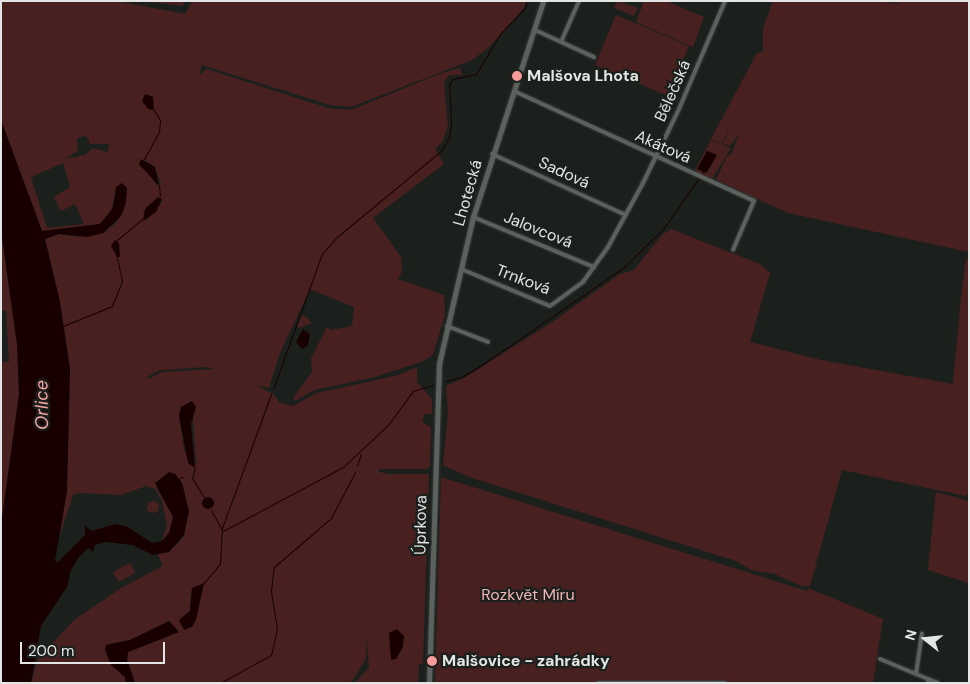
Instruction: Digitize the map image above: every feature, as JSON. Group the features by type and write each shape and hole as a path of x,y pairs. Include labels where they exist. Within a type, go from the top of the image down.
{"street":[{"name":"Lhotecká","path":"439,368 473,217 543,1"},
{"path":"561,42 579,1"},
{"name":"Bělečská","path":"594,267 626,215 656,157 725,1"},
{"path":"535,30 594,57"},
{"name":"Akátová","path":"514,91 754,201 733,250"},
{"name":"Sadová","path":"492,154 626,215"},
{"name":"Jalovcová","path":"473,217 594,267"},
{"name":"Trnková","path":"460,268 550,306 583,282 594,267"},
{"path":"448,326 488,342"},
{"name":"Úprkova","path":"429,683 439,368"},
{"path":"916,674 922,633"},
{"path":"880,659 928,681 938,683"},
{"path":"598,683 725,683"}],"green space":[{"path":"1,1 116,1 185,14 192,1 526,1 523,9 487,49 472,60 351,107 330,105 202,65 199,75 207,69 328,108 351,110 439,74 460,68 462,75 449,75 444,83 448,125 443,141 435,149 444,164 373,218 401,257 402,271 398,279 444,295 445,315 433,354 424,361 375,377 314,390 295,401 293,398 312,372 311,359 327,327 331,330 352,326 354,307 310,289 280,353 269,388 256,385 273,394 280,403 293,406 317,393 399,375 417,367 417,382 432,399 432,414 425,414 422,422 431,427 430,466 427,469 379,469 379,472 389,474 429,474 423,663 419,664 418,683 354,683 369,668 366,634 366,659 351,683 135,683 127,660 128,652 179,632 169,621 130,640 109,644 111,665 125,677 126,683 31,683 38,659 74,620 121,588 163,566 158,555 177,545 184,535 189,511 182,483 175,474 156,487 173,517 169,533 162,541 167,525 162,501 155,489 146,486 121,495 80,493 73,495 59,538 67,491 70,369 60,302 45,239 59,234 78,237 103,233 116,223 124,210 115,194 110,214 100,224 42,231 1,120","holes":["84,136 89,139 89,144 109,144 108,152 93,148 85,155 65,159 78,151 77,138","144,160 155,167 161,184 156,185 151,174 139,164","63,163 70,187 54,197 61,211 75,204 84,224 49,228 46,225 31,177","158,197 162,202 146,221 143,214","206,367 216,369 162,372 149,379 147,377 160,370","192,401 196,464 191,466 184,449 179,416 181,407","203,587 198,608 179,622 190,611 191,591"]},
{"path":"144,1 185,1 182,6"},
{"path":"617,1 638,8 634,16 614,8"},
{"path":"644,1 666,1 704,17 693,47 636,22"},
{"path":"773,1 882,1 901,5 892,1 969,1 969,252 788,213 716,180 726,158 732,153 739,134 730,146 723,144 737,112 722,144 711,139 757,53 763,52 763,28"},
{"path":"616,15 689,46 668,96 595,65"},
{"path":"711,140 731,148 712,179 694,172","holes":["707,151 717,155 707,173 698,169"]},
{"path":"671,229 760,264 770,273 750,342 821,360 953,384 961,297 966,259 969,259 969,492 966,496 842,470 810,586 801,586 775,574 751,570 736,561 469,477 443,465 448,413 446,386 466,377 551,323 620,274 634,270 662,235"},
{"path":"1,230 17,344 19,394 1,526 1,362 9,362 6,310 1,312"},
{"path":"302,315 312,323 299,328 297,326"},
{"name":"Rozkvět Míru","path":"441,477 807,591 808,588 883,619 873,683 435,683"},
{"path":"936,492 969,501 969,583 928,570"},
{"path":"151,501 155,501 159,507 155,513 151,513 147,509 147,505"},
{"path":"130,563 135,573 119,582 113,572"}],"water":[{"path":"145,94 153,97 154,110 148,109 142,101"},
{"name":"Orlice","path":"1,120 42,231 100,224 113,208 116,187 122,183 127,188 126,203 121,216 103,233 87,237 59,234 45,239 60,302 70,369 67,491 55,561 58,562 85,535 85,525 91,531 116,524 128,527 152,543 162,541 169,533 173,517 155,483 169,472 175,474 182,483 189,511 184,535 169,552 153,555 132,545 105,542 95,545 93,552 89,548 79,557 71,570 67,587 41,626 31,683 1,683 1,526 19,394 17,344 1,230"},
{"path":"707,151 717,155 706,173 697,169"},
{"path":"141,159 155,167 159,186 139,164"},
{"path":"158,197 162,199 156,212 143,221 145,209"},
{"path":"115,240 119,243 120,257 117,257 111,246"},
{"path":"303,329 310,334 308,345 302,349 296,342"},
{"path":"192,401 196,407 191,424 195,468 188,463 179,416 181,407"},
{"path":"206,497 210,497 214,503 210,509 206,509 202,505 202,501"},
{"path":"204,583 196,620 192,627 184,630 179,620 190,611 192,588"},
{"path":"169,621 179,632 128,652 127,660 135,683 126,683 125,677 111,665 105,650 106,645 130,640"},
{"path":"397,629 404,636 403,647 396,659 391,660 389,633"}],"waterway":[{"path":"273,389 322,254 337,237 441,151 449,137 451,122 449,84 453,79 476,74 500,34 525,8 527,1"},
{"path":"144,159 159,132 160,120 154,110"},
{"path":"446,381 462,377 489,360 623,268 663,229 703,172"},
{"path":"159,185 160,196"},
{"path":"117,240 142,219"},
{"path":"63,326 112,306 122,281 117,257"},
{"path":"223,531 343,467 388,425 413,391 433,385"},
{"path":"203,584 220,564 222,528 271,394"},
{"path":"357,465 361,454"},
{"path":"195,468 192,478 204,497"},
{"path":"222,682 271,655 277,629 271,590 274,567 331,518 355,472"},
{"path":"179,478 183,477"},
{"path":"211,510 221,528"}],"place":[{"name":"Malšova Lhota","path":"517,76"},
{"name":"Malšovice - zahrádky","path":"432,661"}]}
